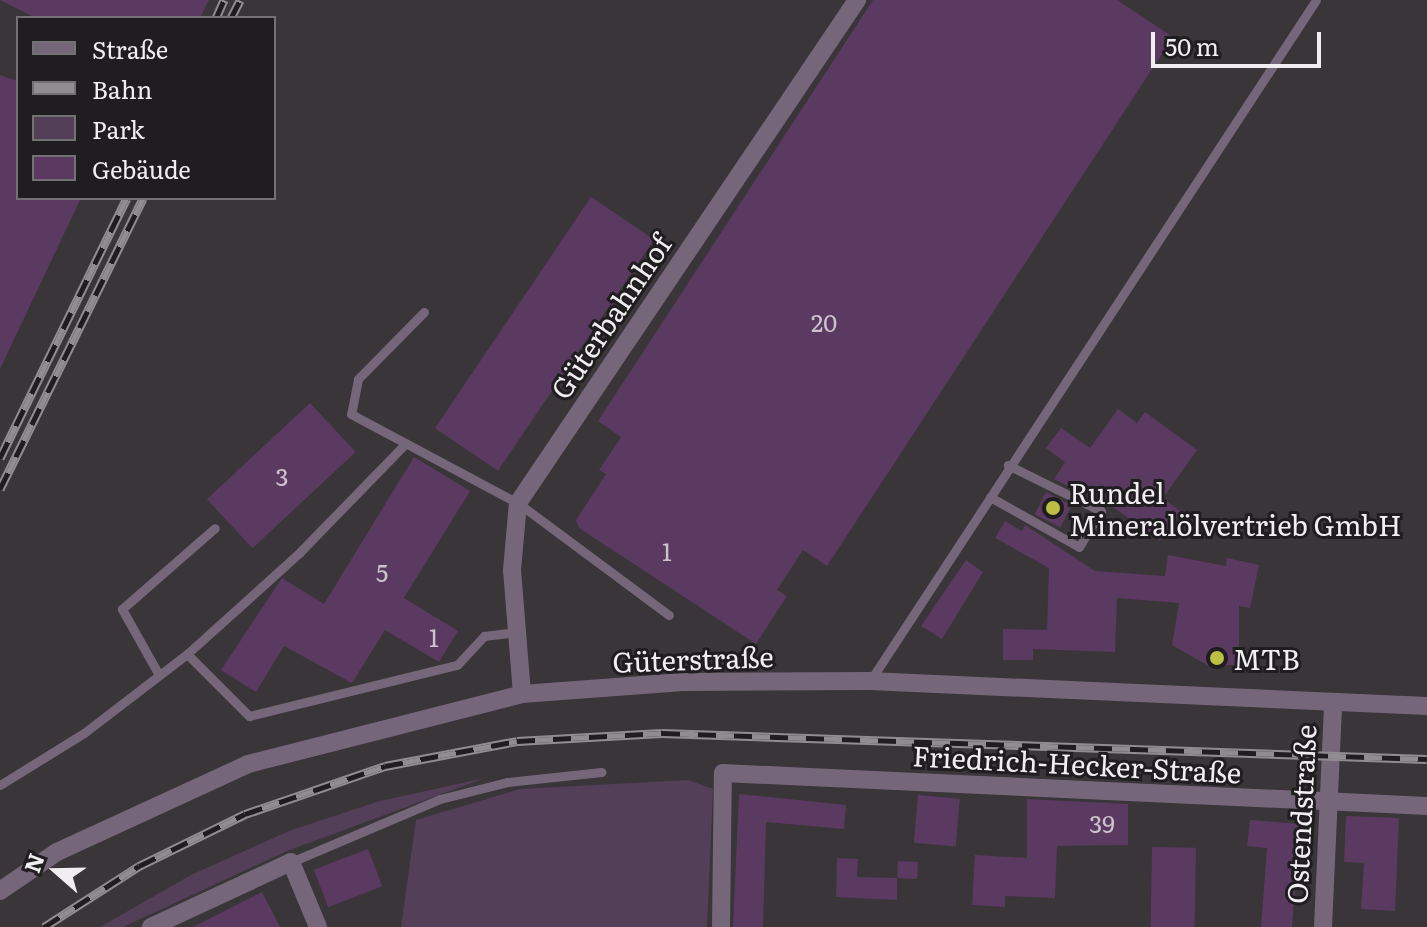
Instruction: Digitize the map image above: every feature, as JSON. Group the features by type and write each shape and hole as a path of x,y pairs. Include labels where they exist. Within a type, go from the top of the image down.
{"street":[{"name":"Güterbahnhof","path":"522,694 521,631 512,570 518,503 857,0"},
{"name":"Güterstraße","path":"0,891 57,852 248,764 522,694 680,682 870,681 1427,706"},
{"name":"Ostendstraße","path":"1323,927 1331,805 1333,703"},
{"name":"Friedrich-Hecker-Straße","path":"721,927 723,773 1331,805 1427,806"},
{"path":"151,927 291,862 318,927"}],"lane":[{"path":"870,681 1008,465 1316,0"},
{"path":"424,312 358,379 351,414 518,503 669,615"},
{"path":"0,785 84,733 187,654 299,553 406,443"},
{"path":"990,497 1079,547 1101,511 1008,465"},
{"path":"159,675 122,609 215,528"},
{"path":"187,654 249,716 457,665 484,636 521,631"},
{"path":"291,862 440,799 507,782 601,772"}],"green space":[{"path":"485,778 287,851 123,927 100,927 191,875 289,831 380,801"},
{"path":"688,780 713,789 707,927 401,927 416,820 520,789"}],"building":[{"path":"0,0 209,0 201,16 32,16"},
{"path":"873,0 1117,0 1173,37 827,566 803,550 777,590 787,596 756,644 579,528 576,520 606,474 599,470 621,437 598,421"},
{"path":"0,75 16,80 16,200 80,200 0,369"},
{"path":"591,197 654,239 498,471 435,428"},
{"path":"310,403 356,452 253,548 207,499"},
{"path":"1118,409 1137,423 1145,412 1197,450 1163,498 1181,512 1160,541 1084,486 1080,492 1054,479 1065,462 1046,448 1061,428 1090,448"},
{"path":"414,457 470,491 404,598 458,631 439,662 385,630 352,683 284,646 256,692 221,670 282,578 324,604"},
{"name":"Rundel Mineralölvertrieb GmbH","path":"1046,492 1072,505 1060,527 1035,514"},
{"path":"1005,521 1022,531 1025,525 1095,571 1165,576 1168,555 1226,566 1227,558 1259,565 1250,608 1239,606 1239,665 1207,665 1172,645 1179,603 1117,598 1115,652 1033,649 1033,660 1003,660 1003,629 1047,630 1049,568 995,538"},
{"path":"966,560 983,572 942,639 921,626"},
{"path":"739,794 846,805 844,829 766,822 763,927 733,927"},
{"path":"918,795 960,799 956,846 914,843"},
{"path":"1027,799 1128,804 1128,845 1057,846 1055,898 1005,896 1005,907 972,905 975,855 1027,858"},
{"path":"1346,816 1399,818 1395,911 1361,909 1364,863 1344,862"},
{"path":"1250,820 1300,824 1292,927 1261,927 1267,848 1247,846"},
{"path":"1152,847 1196,848 1195,927 1151,927"},
{"path":"368,849 382,886 328,907 314,870"},
{"path":"837,858 858,859 857,877 897,878 897,900 836,897"},
{"path":"898,861 918,862 917,879 897,878"},
{"path":"262,892 280,927 193,927 244,901"}],"railway":[{"path":"217,16 224,0"},
{"path":"232,16 240,0"},
{"path":"0,458 126,200"},
{"path":"0,489 142,200"},
{"path":"44,927 139,866 245,814 385,766 517,741 662,733 1427,759"}],"place":[{"name":"Rundel Mineralölvertrieb GmbH","path":"1053,508"},
{"name":"MTB","path":"1217,658"}]}
